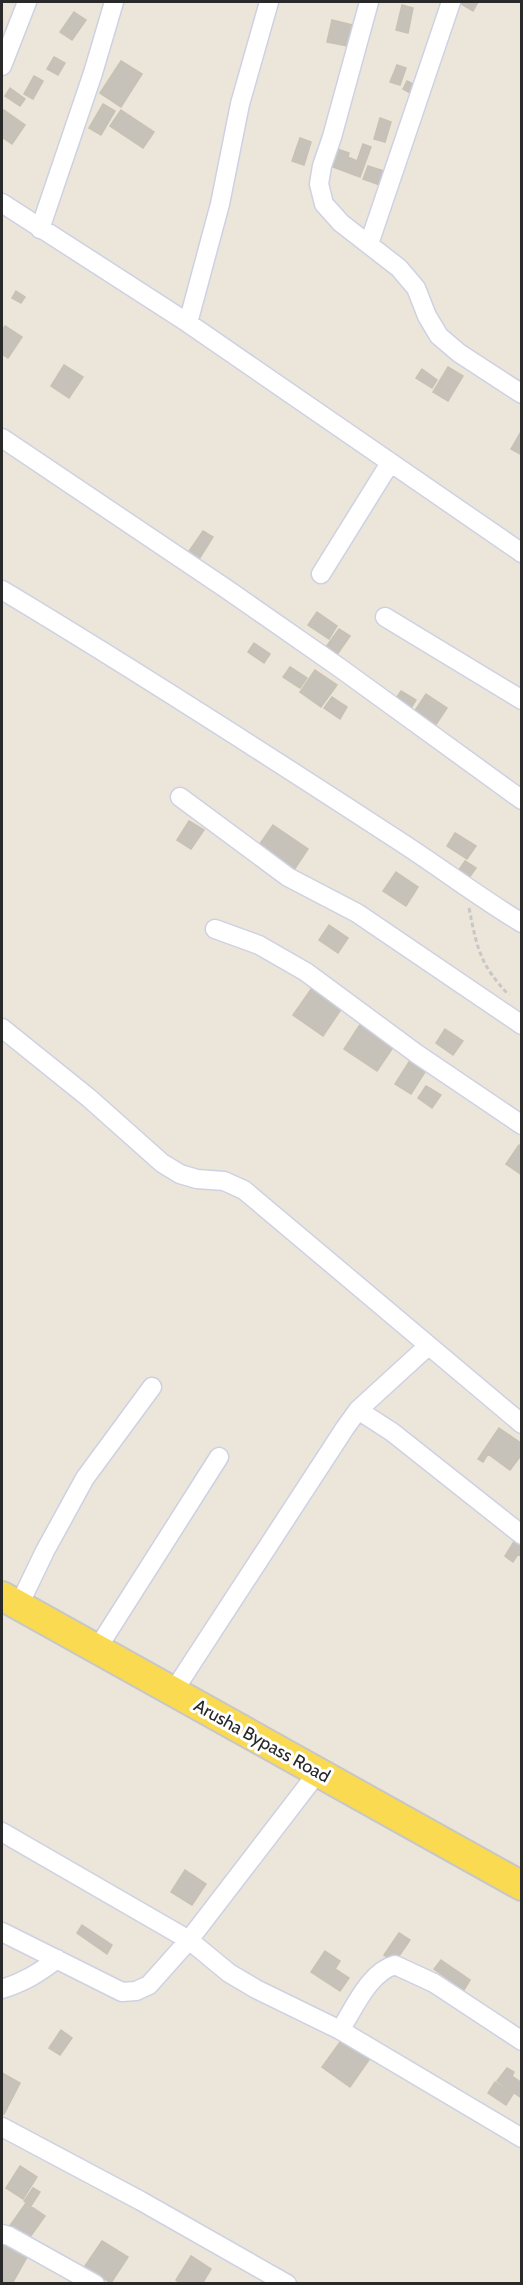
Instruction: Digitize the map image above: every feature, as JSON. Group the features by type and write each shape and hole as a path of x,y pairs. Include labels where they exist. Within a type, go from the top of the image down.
{"main road":[{"name":"Arusha Bypass Road","path":"10,1601 522,1886"}],"street":[{"path":"2,66 27,2"},
{"path":"40,228 93,74 114,2"},
{"path":"188,323 220,204 240,104 269,2"},
{"path":"369,2 322,166 320,184 324,204 341,223 399,268 416,288 427,316 439,336 467,359 522,394"},
{"path":"369,244 451,2"},
{"path":"2,203 188,323 522,553"},
{"path":"2,438 228,590 522,800"},
{"path":"321,574 390,463"},
{"path":"2,590 191,706 422,855 465,887 522,922"},
{"path":"385,617 522,700"},
{"path":"180,797 288,878 357,913 522,1025"},
{"path":"214,929 259,945 306,972 417,1054 522,1125"},
{"path":"2,1028 81,1091 162,1163 180,1174 196,1179 224,1181 244,1190 522,1424"},
{"path":"173,1692 324,1457 358,1410 428,1346"},
{"path":"10,1601 45,1551 85,1478 152,1387"},
{"path":"358,1410 392,1432 522,1535"},
{"path":"97,1649 219,1457"},
{"path":"2,1932 123,1992 136,1991 149,1985 189,1940 318,1773"},
{"path":"2,1832 189,1940 229,1973 256,1989 340,2030 522,2138"},
{"path":"2,1989 24,1982 57,1959"},
{"path":"340,2030 375,1978 385,1968 395,1965 434,1983 522,2041"},
{"path":"2,2127 141,2201 287,2283"},
{"path":"2,2234 95,2283"}],"path":[{"path":"465,887 473,934 480,956 498,983 515,1000"}],"building":[{"path":"458,2 478,2 473,11"},
{"path":"402,5 413,8 408,33 396,30"},
{"path":"74,12 86,20 72,40 60,32"},
{"path":"332,20 357,26 353,47 327,42"},
{"path":"54,57 65,63 58,75 47,69"},
{"path":"121,61 142,74 121,107 100,93"},
{"path":"397,65 406,68 400,85 390,82"},
{"path":"34,76 43,81 33,99 24,94"},
{"path":"407,81 417,86 412,94 403,89"},
{"path":"10,88 25,99 20,106 5,96"},
{"path":"103,104 115,111 101,135 89,128"},
{"path":"4,110 25,125 12,144 2,137"},
{"path":"121,110 154,132 143,148 110,126"},
{"path":"380,118 391,122 385,142 374,139"},
{"path":"300,138 311,142 304,165 292,161"},
{"path":"363,144 371,147 360,177 328,165 334,148 349,153 348,157 357,161"},
{"path":"368,166 384,171 380,185 363,179"},
{"path":"16,291 25,297 21,303 12,298"},
{"path":"5,326 22,337 8,358 2,354 2,331"},
{"path":"64,365 83,377 69,398 51,386"},
{"path":"448,367 463,376 448,401 433,392"},
{"path":"422,369 437,380 432,388 416,378"},
{"path":"522,430 522,455 511,449"},
{"path":"203,531 213,537 196,564 185,557"},
{"path":"317,612 337,626 329,639 308,625"},
{"path":"339,629 350,636 334,659 323,651"},
{"path":"254,643 270,654 264,663 248,652"},
{"path":"290,667 307,678 300,688 283,677"},
{"path":"315,670 337,685 321,707 300,692"},
{"path":"401,691 416,700 408,713 393,703"},
{"path":"426,694 447,708 431,732 410,718"},
{"path":"332,697 347,707 340,719 324,708"},
{"path":"189,821 204,830 191,849 177,840"},
{"path":"273,825 308,849 292,873 257,848"},
{"path":"455,833 476,846 467,859 447,846"},
{"path":"465,861 476,868 464,885 454,877"},
{"path":"396,872 418,887 406,906 383,891"},
{"path":"329,925 348,938 338,953 319,940"},
{"path":"314,985 344,1005 323,1036 293,1015"},
{"path":"361,1023 394,1046 377,1071 344,1049"},
{"path":"445,1029 463,1041 453,1055 436,1043"},
{"path":"409,1062 425,1072 411,1094 395,1084"},
{"path":"426,1086 441,1095 432,1108 418,1098"},
{"path":"519,1145 522,1147 522,1175 506,1164"},
{"path":"499,1428 522,1444 522,1454 510,1470 488,1454 483,1462 478,1459"},
{"path":"515,1540 522,1544 522,1557 518,1554 513,1562 505,1556"},
{"path":"185,1870 206,1884 192,1905 171,1892"},
{"path":"82,1925 112,1945 107,1954 77,1933"},
{"path":"399,1933 410,1940 395,1962 384,1955"},
{"path":"325,1951 340,1961 335,1969 349,1978 340,1991 311,1972"},
{"path":"441,1960 470,1980 464,1990 434,1969"},
{"path":"61,2030 72,2038 60,2055 49,2048"},
{"path":"343,2038 371,2057 350,2087 322,2067"},
{"path":"507,2068 514,2072 512,2076 522,2083 520,2097 497,2081"},
{"path":"2,2073 20,2083 4,2114 2,2112"},
{"path":"495,2082 513,2094 506,2105 488,2093"},
{"path":"20,2166 37,2177 23,2199 6,2188"},
{"path":"33,2188 40,2192 31,2206 24,2201"},
{"path":"26,2203 45,2216 28,2240 9,2227"},
{"path":"102,2241 128,2257 111,2283 85,2266"},
{"path":"2,2243 27,2257 12,2284 2,2282"},
{"path":"191,2256 211,2269 202,2284 182,2284 176,2280"}]}
